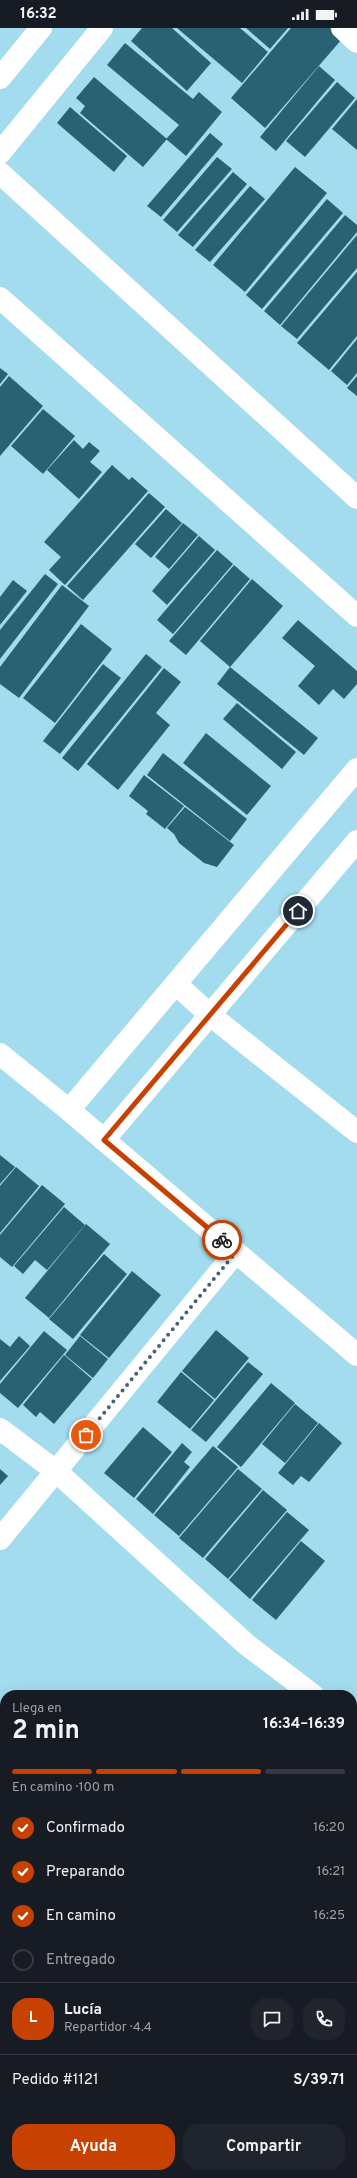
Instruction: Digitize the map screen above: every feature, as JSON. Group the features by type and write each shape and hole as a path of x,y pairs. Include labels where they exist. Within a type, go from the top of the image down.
{"street":[{"path":"0,78 41,28"},
{"path":"0,153 102,28"},
{"path":"342,28 357,42"},
{"path":"0,173 357,498"},
{"path":"0,298 357,616"},
{"path":"69,1110 357,769"},
{"path":"104,1140 357,842"},
{"path":"176,984 210,1015 357,1132"},
{"path":"0,1054 69,1110 357,1354"},
{"path":"0,1539 236,1252"},
{"path":"0,1428 56,1472 247,1645 306,1690"}],"building":[{"path":"142,28 172,28 211,63 187,91 131,41"},
{"path":"177,28 240,28 268,52 242,83"},
{"path":"246,28 288,28 270,49"},
{"path":"291,28 330,28 342,39 265,128 231,98"},
{"path":"125,43 193,99 199,92 222,112 186,156 166,139 179,125 107,65"},
{"path":"319,66 335,80 276,151 260,137"},
{"path":"94,77 167,139 143,167 80,113 85,106 76,98"},
{"path":"337,82 355,98 305,157 286,141"},
{"path":"357,99 357,150 332,129"},
{"path":"70,107 127,156 114,172 57,123"},
{"path":"210,133 223,144 161,217 147,206"},
{"path":"217,157 232,169 177,232 163,220"},
{"path":"295,167 327,193 245,292 213,265"},
{"path":"233,172 247,184 193,247 178,235"},
{"path":"250,186 265,199 210,262 195,250"},
{"path":"327,199 343,213 262,309 246,295"},
{"path":"345,215 357,225 357,232 280,325 264,311"},
{"path":"357,235 357,268 297,339 281,326"},
{"path":"357,272 357,336 329,370 297,343"},
{"path":"357,339 357,373 347,385 331,371"},
{"path":"0,368 8,374 0,384"},
{"path":"9,376 43,406 0,456 0,387"},
{"path":"357,376 357,396 347,388"},
{"path":"43,409 75,436 43,474 11,446"},
{"path":"74,440 83,449 89,442 100,451 90,462 102,472 79,499 47,470"},
{"path":"112,465 129,480 132,477 148,491 65,585 49,570 61,557 44,542"},
{"path":"149,493 165,507 83,600 67,586"},
{"path":"166,509 182,523 151,558 135,544"},
{"path":"183,523 198,535 169,569 155,557"},
{"path":"199,536 215,550 167,605 152,591"},
{"path":"217,550 233,564 173,634 157,620"},
{"path":"234,565 250,579 186,655 169,641"},
{"path":"45,574 58,584 0,659 0,630"},
{"path":"252,579 283,606 230,667 200,641"},
{"path":"13,580 27,591 0,625 0,597"},
{"path":"62,585 89,606 19,698 0,684 0,667"},
{"path":"298,620 357,671 357,684 344,699 333,689 319,705 298,686 315,666 282,638"},
{"path":"81,624 112,649 55,723 23,698"},
{"path":"146,654 162,667 78,771 62,758"},
{"path":"103,664 121,678 60,754 43,741"},
{"path":"230,667 318,738 304,755 217,684"},
{"path":"164,668 181,682 156,713 170,725 118,790 87,764"},
{"path":"237,703 296,752 282,769 223,719"},
{"path":"206,733 271,786 247,815 183,763"},
{"path":"163,753 247,819 230,841 147,775"},
{"path":"144,775 184,806 165,829 146,814 148,811 129,796"},
{"path":"185,807 234,845 217,867 204,863 179,843 174,834 167,828"},
{"path":"0,1155 15,1167 0,1184"},
{"path":"16,1167 39,1186 0,1233 0,1186"},
{"path":"42,1185 65,1204 12,1267 0,1257 0,1235"},
{"path":"64,1207 85,1225 47,1270 35,1260 23,1274 14,1266"},
{"path":"86,1224 110,1244 49,1318 25,1298"},
{"path":"104,1254 127,1274 73,1339 49,1319"},
{"path":"132,1271 161,1295 109,1358 80,1335"},
{"path":"216,1330 249,1358 215,1399 182,1371"},
{"path":"44,1331 67,1350 18,1408 0,1393 0,1384"},
{"path":"19,1336 30,1346 0,1381 0,1339 10,1347"},
{"path":"80,1336 108,1359 93,1378 65,1355"},
{"path":"64,1355 92,1379 54,1424 40,1412 36,1417 23,1405"},
{"path":"248,1362 263,1374 206,1442 191,1430"},
{"path":"181,1372 214,1400 190,1429 157,1402"},
{"path":"271,1383 295,1403 241,1467 217,1447"},
{"path":"295,1404 318,1423 285,1463 262,1444"},
{"path":"319,1423 342,1443 309,1482 301,1476 293,1485 278,1473"},
{"path":"143,1427 172,1452 134,1498 104,1473"},
{"path":"182,1443 192,1452 184,1462 190,1467 153,1514 136,1499"},
{"path":"213,1446 238,1467 179,1536 154,1515"},
{"path":"0,1469 8,1476 0,1485"},
{"path":"238,1469 262,1489 203,1558 179,1538"},
{"path":"263,1490 287,1510 228,1579 205,1559"},
{"path":"287,1512 309,1530 250,1599 229,1580"},
{"path":"301,1541 325,1561 276,1620 252,1600"}],"way so far":[{"path":"86,1435 236,1252 222,1240"}],"route":[{"path":"222,1240 104,1140 298,911"}]}
